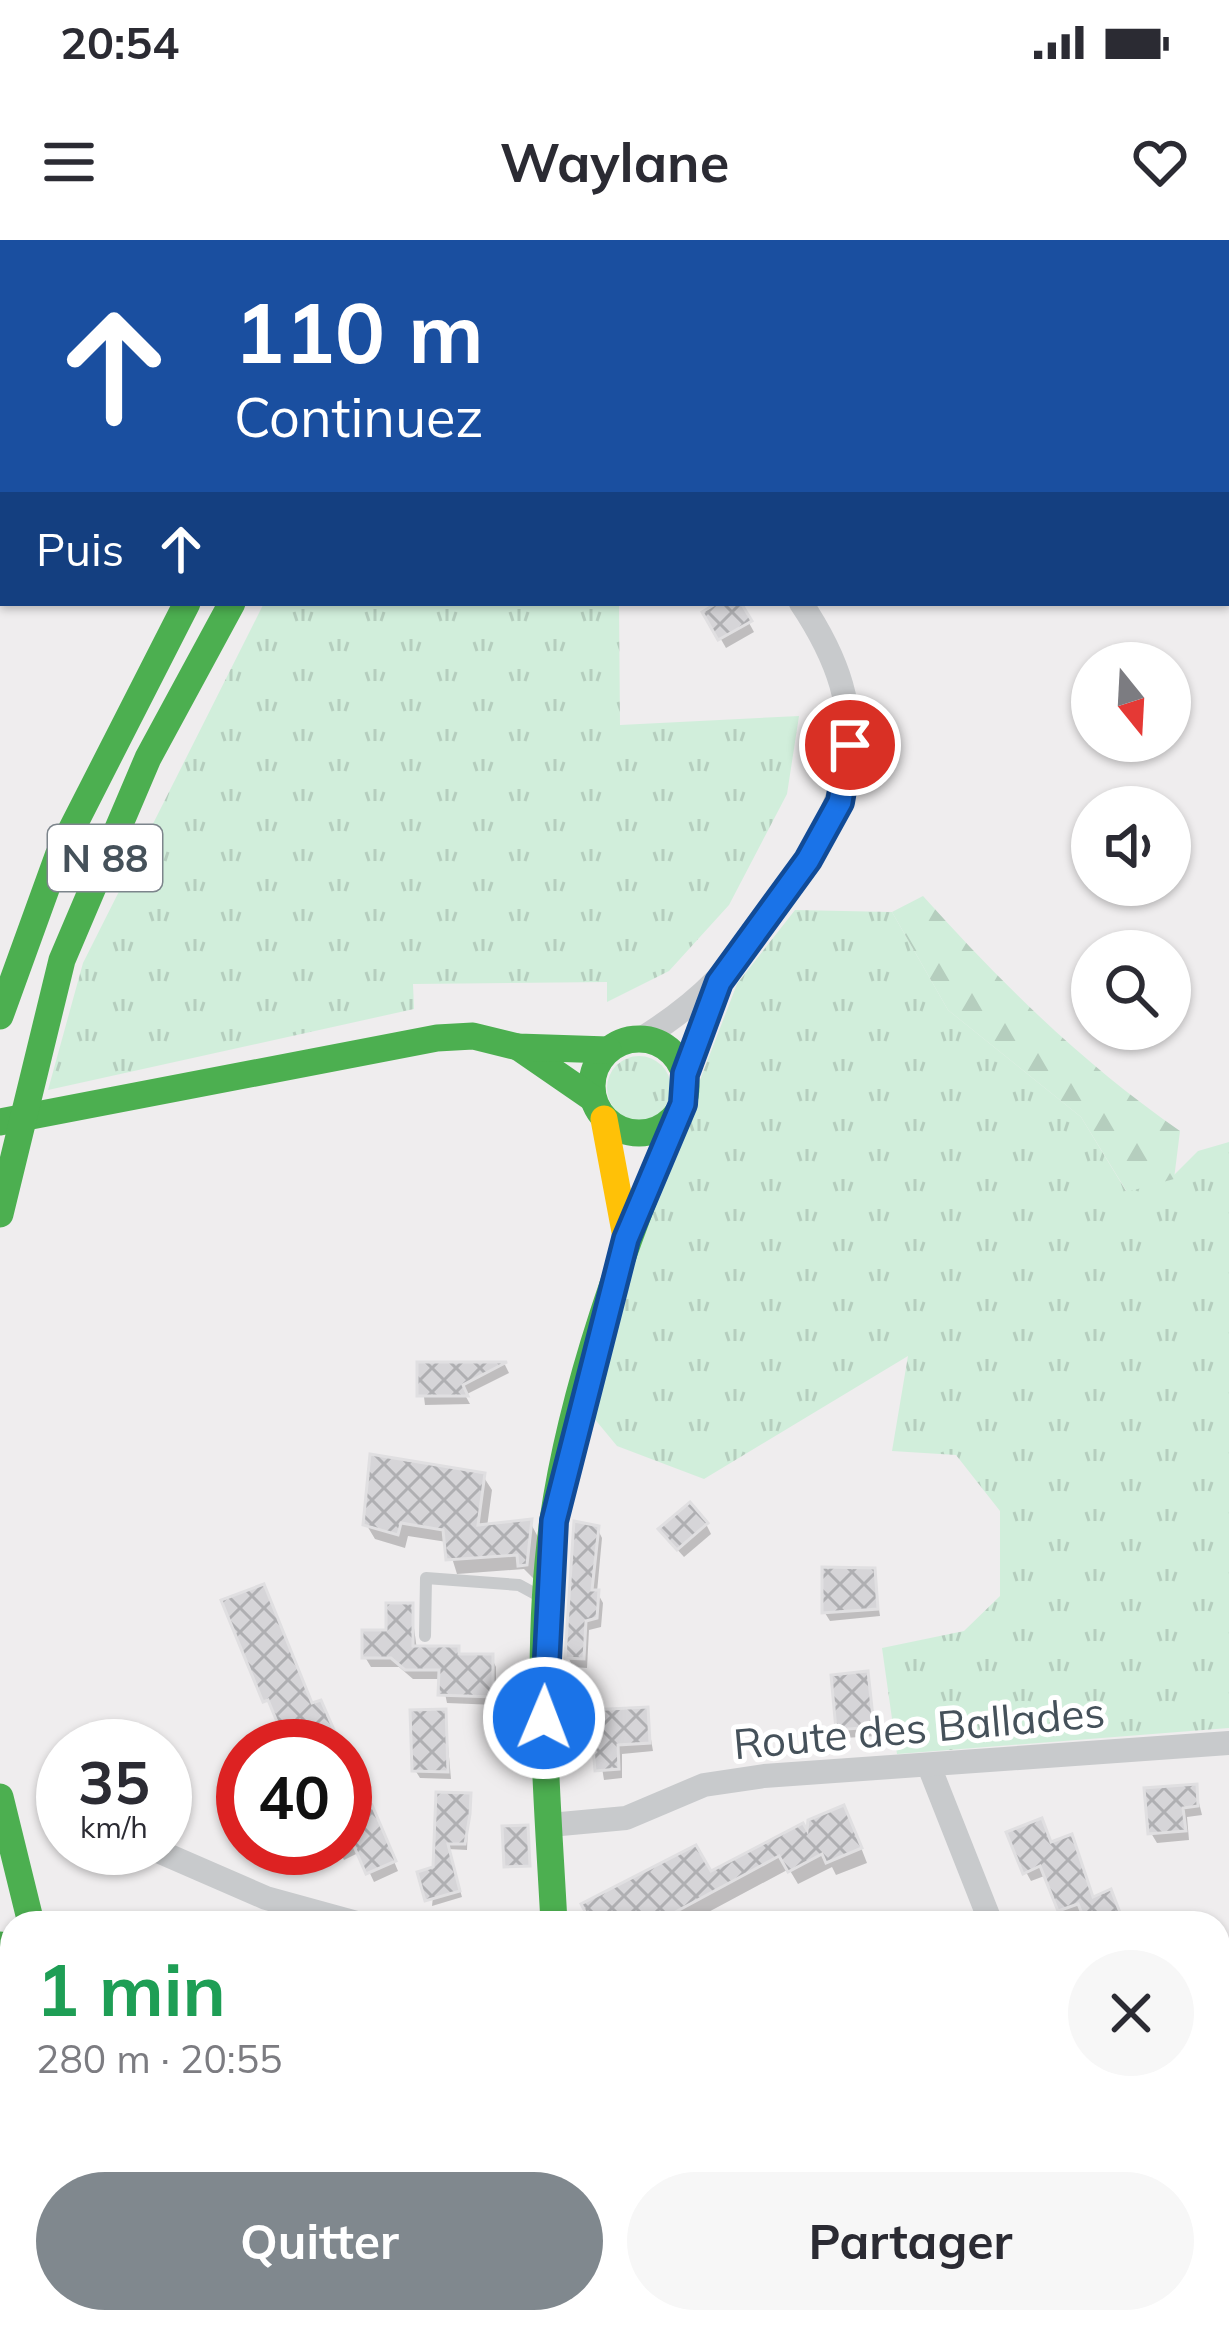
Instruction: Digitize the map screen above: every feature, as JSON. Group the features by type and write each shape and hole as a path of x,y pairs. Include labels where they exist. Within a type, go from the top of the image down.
{"main road":[{"name":"N 88","path":"0,1016 16,959 102,756 185,606"},
{"name":"N 88","path":"0,1214 62,959 148,758 230,606"},
{"path":"0,1122 436,1038 473,1036 518,1047 608,1050 641,1039 669,1049 685,1074 686,1089 626,1239 561,1486 548,1600 554,1911"},
{"path":"518,1047 632,1134 648,1133 675,1118"},
{"path":"608,1050 593,1072 626,1239"},
{"path":"0,1797 29,1911"}],"street":[{"path":"685,1074 719,982 808,860 840,802 850,745 846,707 836,664 803,606"},
{"path":"641,1039 719,982"},
{"name":"Route des Ballades","path":"550,1825 626,1819 704,1785 764,1776 1229,1743"},
{"path":"929,1766 986,1911"},
{"path":"192,1866 266,1898 313,1911"}],"lane":[{"path":"425,1636 426,1578 519,1585 548,1600"}],"green space":[{"path":"262,606 619,606 620,725 799,716 787,794 729,905 669,971 607,1002 607,982 413,984 414,1009 48,1090 83,963"},
{"path":"923,896 1071,1044 1071,1050 1078,1050 1180,1131 1174,1179 1127,1192 1081,1117 948,1010 892,912"},
{"path":"795,910 892,912 948,1010 1081,1117 1126,1191 1169,1180 1198,1151 1229,1142 1229,1728 897,1754 882,1648 964,1631 1000,1596 1000,1511 956,1455 892,1451 908,1356 704,1479 617,1446 593,1417 631,1259 737,984"},
{"path":"639,1056 661,1066 671,1088 661,1110 639,1120 617,1110 607,1088 617,1066"}],"building":[{"path":"712,606 743,606 752,621 718,640 702,612"},
{"path":"417,1362 507,1362 463,1385 468,1396 417,1396"},
{"path":"370,1454 485,1473 478,1525 532,1519 527,1565 518,1566 517,1555 446,1560 443,1530 401,1523 398,1535 363,1525"},
{"path":"690,1502 708,1523 677,1550 658,1529"},
{"path":"574,1521 599,1526 592,1590 599,1590 597,1618 586,1621 584,1659 565,1658"},
{"path":"822,1567 875,1568 878,1609 822,1613"},
{"path":"264,1584 312,1703 321,1700 329,1719 276,1719 268,1700 263,1702 221,1600"},
{"path":"386,1603 413,1603 413,1646 459,1646 459,1654 493,1654 493,1697 438,1695 439,1670 405,1670 391,1658 362,1658 362,1630 386,1630"},
{"path":"868,1671 874,1727 836,1730 831,1675"},
{"path":"648,1707 650,1743 618,1745 619,1769 595,1771 590,1710"},
{"path":"446,1709 448,1772 412,1771 410,1710"},
{"path":"1197,1784 1198,1806 1183,1808 1186,1831 1148,1834 1144,1788"},
{"path":"436,1792 471,1793 470,1814 465,1844 448,1844 460,1891 425,1901 417,1872 433,1867"},
{"path":"372,1805 396,1861 372,1871"},
{"path":"844,1805 862,1848 826,1863 822,1854 788,1872 779,1856 677,1911 585,1911 581,1904 696,1845 711,1871 803,1823 807,1830 808,1820"},
{"path":"1042,1818 1051,1842 1072,1834 1093,1897 1111,1889 1119,1911 1081,1911 1078,1904 1058,1911 1040,1866 1023,1874 1006,1832"},
{"path":"528,1825 530,1866 504,1867 502,1826"}],"traffic: fast":[{"path":"0,1016 58,856 185,606"},
{"path":"0,1214 62,960 148,758 230,606"},
{"path":"0,1122 437,1038 473,1036 518,1047 608,1050"},
{"path":"639,1039 657,1042 672,1053 683,1068 686,1086 683,1104 672,1119 657,1130 639,1133 621,1130 606,1119 595,1104 592,1086 595,1068 606,1053 621,1042 639,1039"},
{"path":"518,1047 592,1098"},
{"path":"553,1911 543,1671 553,1520 587,1366 675,1118"},
{"path":"0,1797 28,1911"}],"traffic: slow":[{"path":"604,1119 626,1237"}],"route":[{"path":"544,1718 554,1521 568,1450 626,1239 683,1104 685,1074 719,982 808,860 840,802 850,745"}]}
